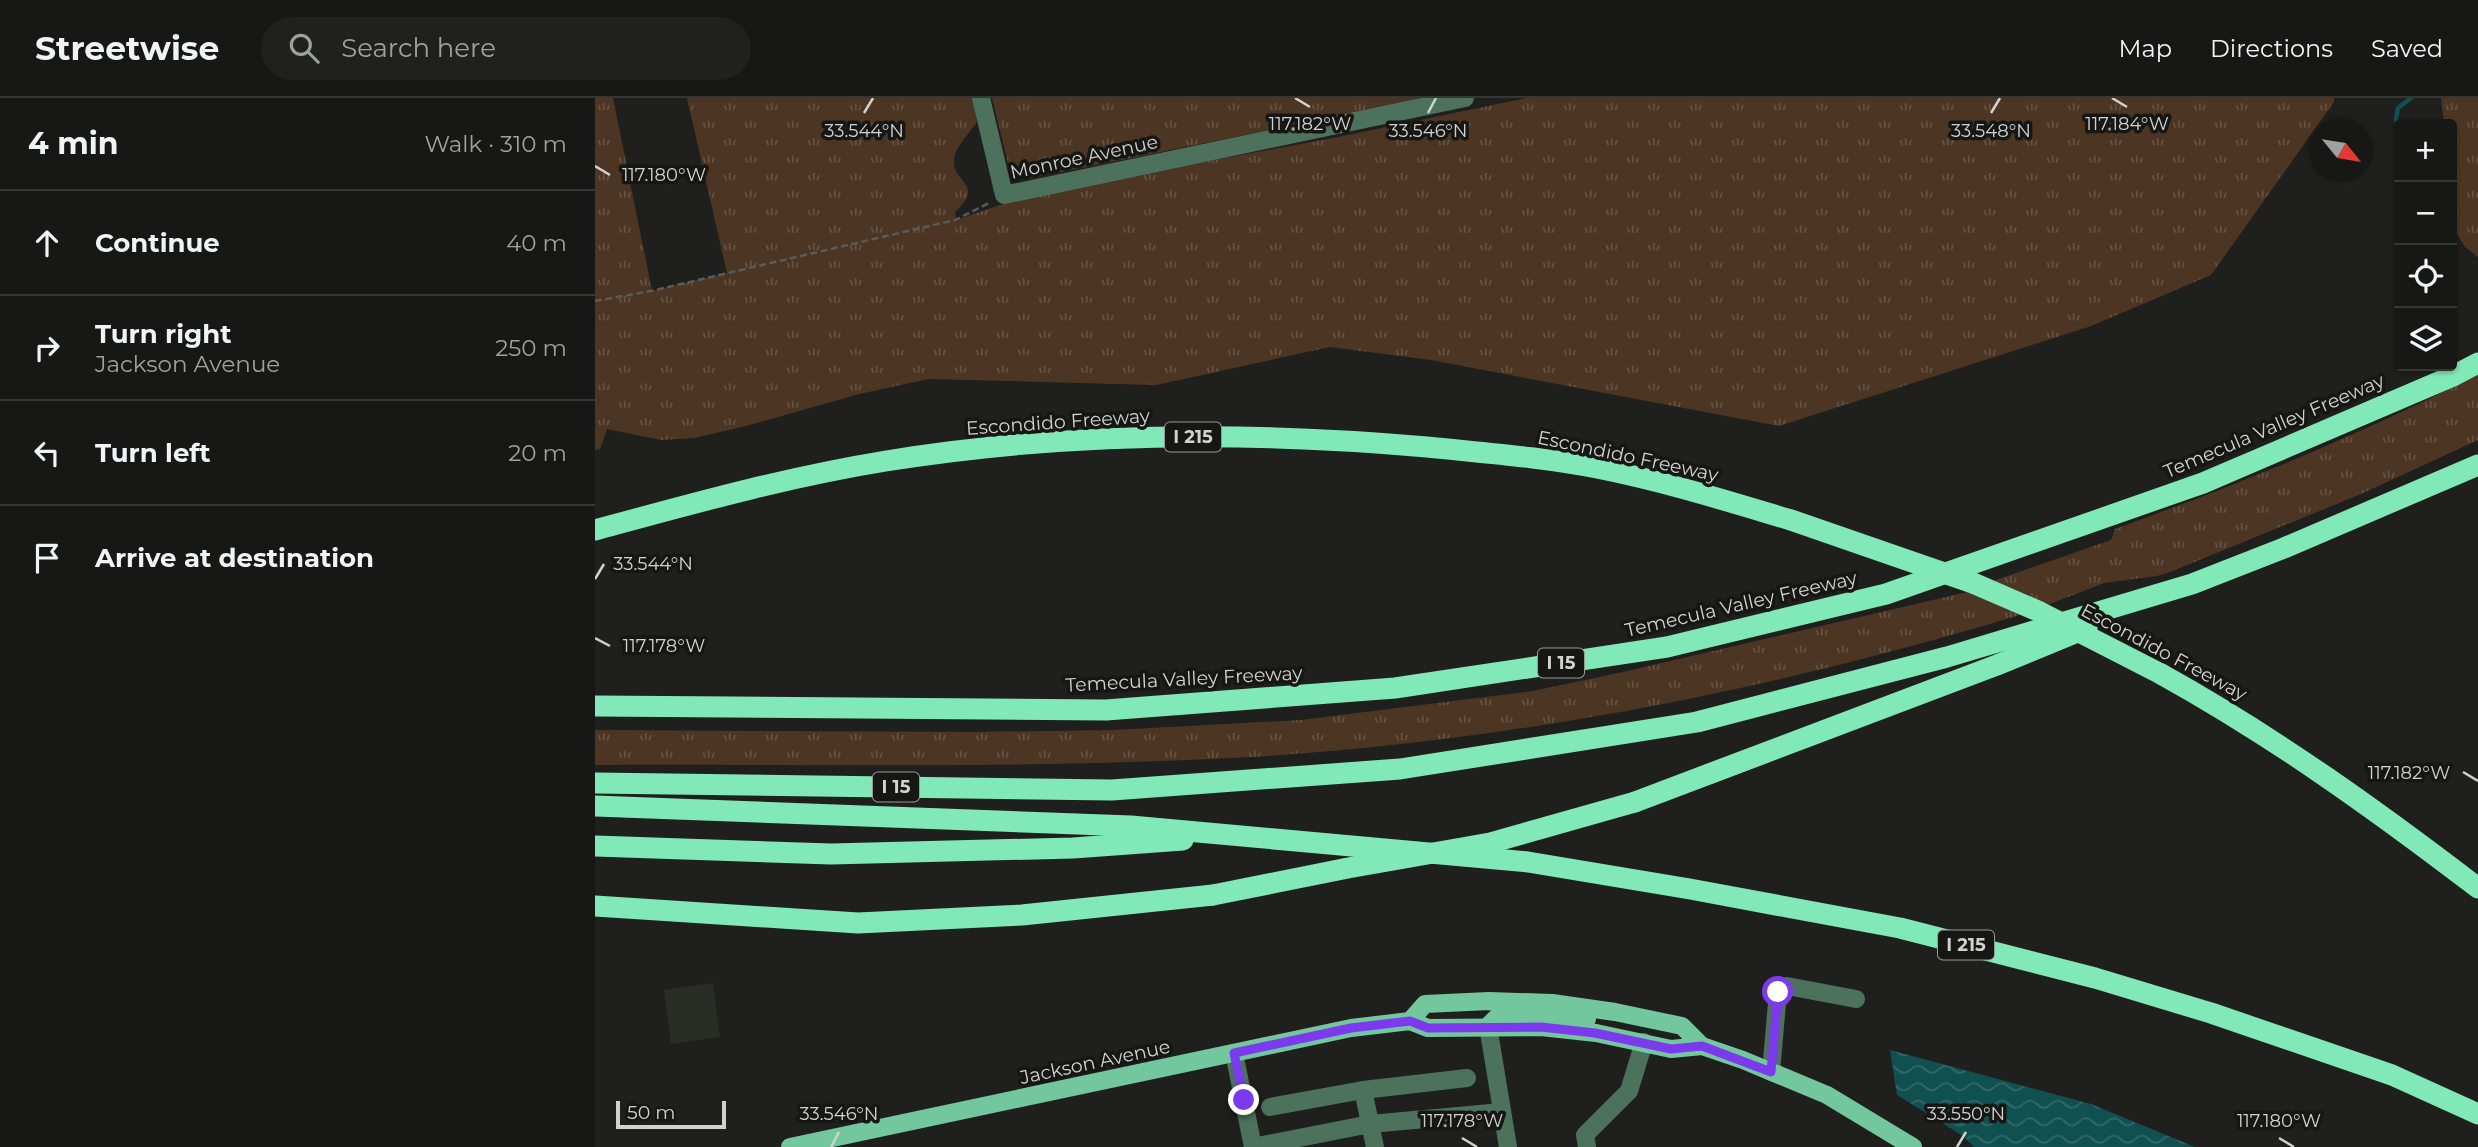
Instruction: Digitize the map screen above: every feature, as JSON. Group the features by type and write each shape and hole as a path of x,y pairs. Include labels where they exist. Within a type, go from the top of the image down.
{"highway":[{"name":"Temecula Valley Freeway","path":"595,706 1106,710 1395,688 1667,647 1899,590 2203,483 2478,363"},
{"name":"Escondido Freeway","path":"595,530 754,488 886,461 1058,440 1207,436 1298,437 1522,456 1597,468 1660,482 1791,520 1973,583 2040,612 2228,711 2380,813 2478,888"},
{"name":"I 15","path":"595,783 1112,790 1400,769 1697,722 1947,657 2192,584 2478,466"},
{"path":"595,906 858,923 1023,915 1213,895 1348,867 1490,843 1635,802 1997,665 2192,584"},
{"path":"595,806 1118,825 1251,835"},
{"path":"595,846 831,854 1073,848 1251,835"},
{"name":"I 215","path":"1251,835 1528,862 1900,928 2095,978 2211,1013 2392,1075 2478,1114"},
{"path":"2392,1075 2478,1129"}],"main road":[{"name":"Jackson Avenue","path":"1410,1021 1425,1004 1489,1001 1552,1003 1682,1026 1702,1046 1827,1095 1913,1147"},
{"path":"1488,1026 1498,1016 1510,1013 1597,1020 1622,1025 1645,1018"},
{"name":"Jackson Avenue","path":"790,1147 1351,1028 1410,1021 1428,1028 1541,1027 1595,1033 1671,1049 1702,1046"}],"street":[{"path":"981,98 1004,195"},
{"name":"Monroe Avenue","path":"1004,195 1465,98"},
{"path":"1771,1072 1778,992 1787,986 1856,999"},
{"path":"1488,1026 1508,1147"},
{"path":"1587,1147 1585,1135 1629,1091 1644,1042"},
{"path":"1234,1053 1253,1147 1370,1124 1502,1112"},
{"path":"1271,1107 1363,1090 1467,1077"},
{"path":"1363,1090 1375,1147"}],"path":[{"name":"Monroe Avenue","path":"595,301 652,291 955,220 1004,195"}],"shaded area":[{"path":"713,983 720,1037 671,1044 664,990"}],"green space":[{"path":"595,98 613,98 652,291 727,273 687,98 973,98 977,122 961,142 955,155 956,172 968,194 955,212 956,220 1058,189 1333,138 1527,98 2334,98 2322,119 2310,119 2310,136 2211,275 2091,326 1779,426 1431,360 1330,347 1156,385 929,379 859,394 694,438 661,440 607,429 600,449 595,450"},
{"path":"992,98 1427,98 1027,179 1016,176 1009,167"},
{"path":"2441,98 2478,98 2478,257 2465,247 2457,234 2457,119 2443,119"},
{"path":"2478,374 2478,440 2361,494 2170,572 2104,583 2042,607 1982,585 2111,540 2115,529 2299,458"},
{"path":"1976,590 2030,612 1839,665 1742,687 1645,707 1449,738 1350,749 1169,761 1005,765 595,765 595,730 1114,730 1301,720 1533,691"}],"water":[{"path":"1890,1050 2091,1104 2195,1147 1974,1147 1963,1136 1897,1095"}],"waterway":[{"path":"2396,119 2398,108 2411,98"}],"route":[{"path":"1244,1100 1234,1053 1351,1028 1410,1021 1428,1028 1541,1027 1595,1033 1671,1049 1702,1046 1771,1072 1778,992"}]}
